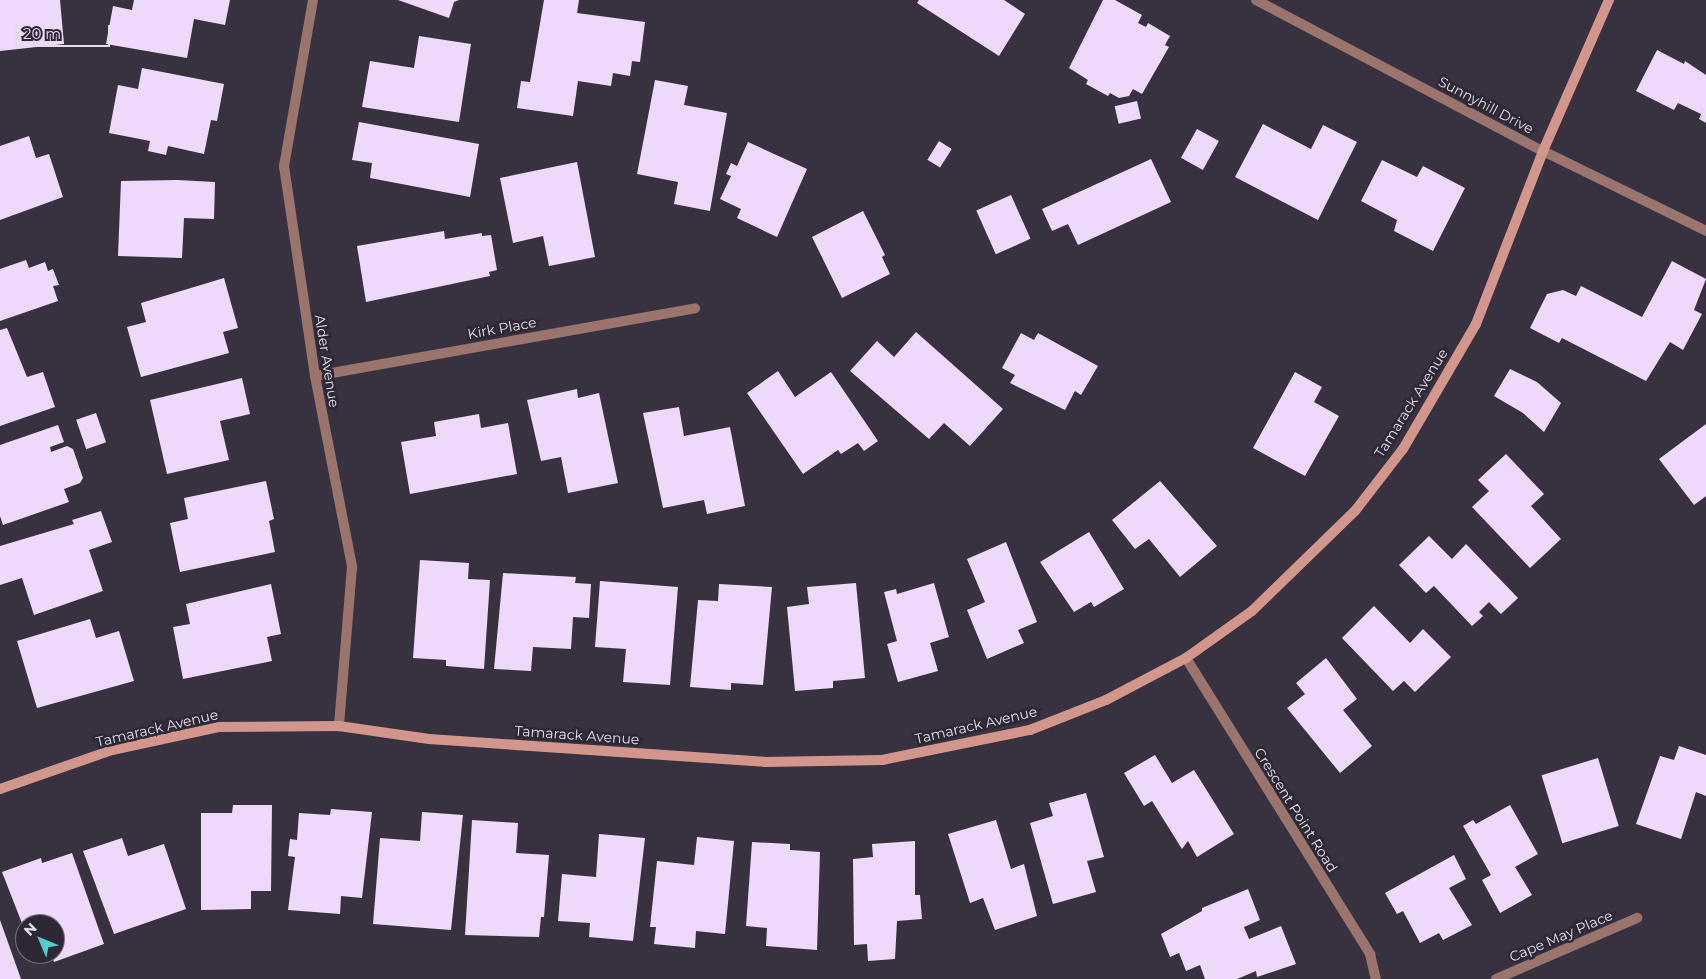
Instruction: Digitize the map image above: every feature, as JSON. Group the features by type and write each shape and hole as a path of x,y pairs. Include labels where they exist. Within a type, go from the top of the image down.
{"main road":[{"name":"Tamarack Avenue","path":"0,789 112,750 219,726 339,726 429,739 764,762 882,760 1030,730 1106,700 1186,658 1252,610 1355,511 1403,448 1476,324 1543,151 1609,0"}],"street":[{"name":"Alder Avenue","path":"313,0 284,166 315,376 352,567 339,726"},
{"name":"Sunnyhill Drive","path":"1256,0 1543,151 1706,231"},
{"name":"Kirk Place","path":"315,376 694,308"},
{"name":"Crescent Point Road","path":"1186,658 1370,954 1376,979"},
{"name":"Cape May Place","path":"1496,979 1637,918"}],"building":[{"path":"0,0 60,0 64,44 0,51"},
{"path":"134,0 230,0 225,25 194,19 187,58 106,44 113,6 132,10"},
{"path":"398,0 459,0 454,2 449,18"},
{"path":"544,0 579,0 577,13 645,22 640,62 632,61 630,76 613,73 611,86 578,81 573,116 517,108 521,81 530,82"},
{"path":"919,0 1004,0 1025,14 999,56 917,3"},
{"path":"1103,0 1115,0 1142,15 1138,23 1146,27 1148,23 1170,36 1165,45 1169,47 1142,94 1133,89 1129,96 1119,98 1110,93 1108,96 1086,84 1088,80 1069,68"},
{"path":"419,36 471,44 459,122 362,107 370,61 414,68"},
{"path":"1657,50 1684,64 1685,61 1706,75 1706,123 1699,119 1701,114 1678,103 1674,110 1636,91"},
{"path":"142,68 224,84 217,121 211,120 204,154 168,146 166,155 148,151 150,141 109,133 118,85 138,89"},
{"path":"655,80 688,86 684,105 727,113 710,211 674,204 678,182 637,174"},
{"path":"1137,101 1141,119 1119,124 1115,106"},
{"path":"359,122 479,144 470,197 370,178 372,163 352,160"},
{"path":"1263,124 1311,149 1323,125 1357,142 1318,220 1235,177"},
{"path":"1197,129 1219,141 1203,170 1181,158"},
{"path":"29,136 36,158 49,154 63,197 0,220 0,146"},
{"path":"939,141 952,149 940,168 927,160"},
{"path":"748,142 807,169 777,237 737,218 741,209 720,199 731,176 726,174 731,163 737,166"},
{"path":"1151,159 1171,202 1078,245 1068,224 1052,231 1042,209"},
{"path":"1382,160 1417,177 1423,166 1465,188 1433,251 1394,231 1397,220 1361,201"},
{"path":"577,162 595,257 549,266 543,236 513,243 500,178"},
{"path":"177,180 215,182 214,219 184,218 182,258 118,256 121,181"},
{"path":"1011,195 1031,239 996,254 976,210"},
{"path":"863,211 885,255 882,257 890,274 842,298 812,237"},
{"path":"444,231 445,239 482,233 482,236 491,235 497,270 489,272 490,276 366,302 357,246"},
{"path":"26,260 29,268 45,262 48,271 53,269 59,285 53,286 58,301 0,321 0,269"},
{"path":"1672,261 1706,279 1694,310 1702,314 1683,350 1670,342 1646,381 1562,338 1559,343 1530,328 1547,294 1563,290 1576,296 1581,286 1642,317"},
{"path":"224,278 238,328 223,332 229,353 141,377 127,327 146,322 141,303"},
{"path":"7,328 27,377 43,372 55,407 0,426 0,330"},
{"path":"916,332 1003,409 970,446 944,423 929,439 850,371 877,341 894,357"},
{"path":"1021,333 1034,340 1038,333 1098,366 1081,395 1075,391 1065,410 1010,383 1015,375 1002,368"},
{"path":"1510,369 1537,382 1561,403 1544,432 1523,413 1494,396"},
{"path":"778,371 795,397 831,372 878,441 864,451 858,443 841,454 838,450 803,474 747,393"},
{"path":"1295,372 1322,387 1314,402 1339,416 1305,476 1253,448"},
{"path":"242,378 250,414 220,421 229,460 167,474 150,400"},
{"path":"577,389 578,398 599,393 618,483 568,493 561,457 541,461 527,400"},
{"path":"679,407 684,436 730,427 745,506 707,514 704,500 663,508 643,413"},
{"path":"96,413 106,442 86,449 76,420"},
{"path":"479,414 481,428 508,423 517,474 410,494 401,442 436,436 434,422"},
{"path":"1706,424 1706,496 1694,505 1659,459"},
{"path":"58,425 64,442 50,447 51,452 67,446 73,449 83,478 80,483 64,489 69,502 3,525 0,516 0,445"},
{"path":"1506,454 1544,494 1531,506 1561,539 1530,568 1472,507 1489,491 1478,480"},
{"path":"266,481 274,519 269,521 275,552 180,572 170,523 188,519 184,498"},
{"path":"1160,481 1217,546 1180,577 1149,539 1135,549 1112,520"},
{"path":"101,511 112,542 89,550 103,591 34,615 22,578 0,585 0,546 74,524 72,520"},
{"path":"1089,532 1124,589 1094,607 1091,602 1074,612 1040,562"},
{"path":"1429,536 1452,559 1466,544 1518,598 1501,614 1489,602 1479,612 1483,616 1472,626 1434,586 1426,593 1399,565"},
{"path":"1006,542 1037,622 1018,630 1024,643 987,659 967,610 985,602 967,559"},
{"path":"420,560 469,563 468,579 490,580 484,669 446,666 446,660 413,658"},
{"path":"503,573 576,577 575,583 591,584 589,618 573,617 571,649 533,647 531,671 494,669"},
{"path":"600,581 678,587 670,685 623,682 626,649 595,647"},
{"path":"856,583 865,678 833,681 833,688 795,691 787,607 809,604 807,587"},
{"path":"934,583 949,637 930,643 938,671 898,682 887,644 897,641 884,592 896,589 897,594"},
{"path":"271,584 281,634 267,637 272,661 183,679 173,627 190,624 186,604"},
{"path":"719,584 772,587 763,685 731,683 731,690 690,687 698,600 718,601"},
{"path":"1374,606 1410,643 1423,629 1451,657 1415,692 1404,681 1393,691 1342,638"},
{"path":"90,619 96,638 119,631 134,681 37,708 17,641"},
{"path":"1326,658 1357,699 1343,710 1372,746 1340,773 1287,708 1305,694 1296,683"},
{"path":"1679,746 1706,755 1706,796 1696,792 1681,839 1636,824 1660,756 1674,760"},
{"path":"1155,755 1172,783 1194,770 1234,834 1197,857 1188,841 1182,849 1152,801 1144,806 1124,773"},
{"path":"1598,758 1619,826 1562,843 1542,775"},
{"path":"1086,793 1104,857 1087,861 1096,892 1053,904 1030,823 1053,816 1049,803"},
{"path":"233,805 272,805 271,891 251,891 251,909 201,910 201,813 232,813"},
{"path":"1510,805 1538,854 1515,867 1532,895 1500,913 1482,880 1491,875 1463,826 1473,820 1476,824"},
{"path":"331,809 372,812 362,898 341,896 340,914 288,910 295,857 288,856 290,839 297,840 299,813 330,815"},
{"path":"422,812 463,815 451,930 373,924 380,838 420,841"},
{"path":"472,820 518,823 516,853 549,855 544,917 541,917 539,937 465,935"},
{"path":"996,820 1011,869 1024,864 1037,916 995,930 983,898 970,903 948,834"},
{"path":"599,834 645,838 633,941 589,937 590,923 558,921 562,874 596,877"},
{"path":"697,837 734,841 725,934 696,931 695,948 654,944 656,927 650,927 657,861 694,865"},
{"path":"122,838 128,856 164,844 186,909 114,934 83,851"},
{"path":"915,841 915,895 920,895 922,919 897,921 895,959 868,961 867,944 854,945 853,859 873,857 872,844"},
{"path":"752,842 790,844 790,850 820,852 817,950 766,946 767,928 746,926"},
{"path":"72,853 104,944 65,958 65,914 18,914 2,872 41,858 42,863"},
{"path":"1454,855 1466,879 1449,888 1472,925 1443,940 1439,933 1420,943 1403,911 1397,914 1385,893"},
{"path":"1248,889 1260,920 1244,927 1249,939 1281,926 1296,964 1257,977 1256,971 1237,979 1205,979 1200,965 1186,971 1179,953 1170,957 1161,934 1202,911 1202,908"},
{"path":"0,920 21,979 0,979"}]}
